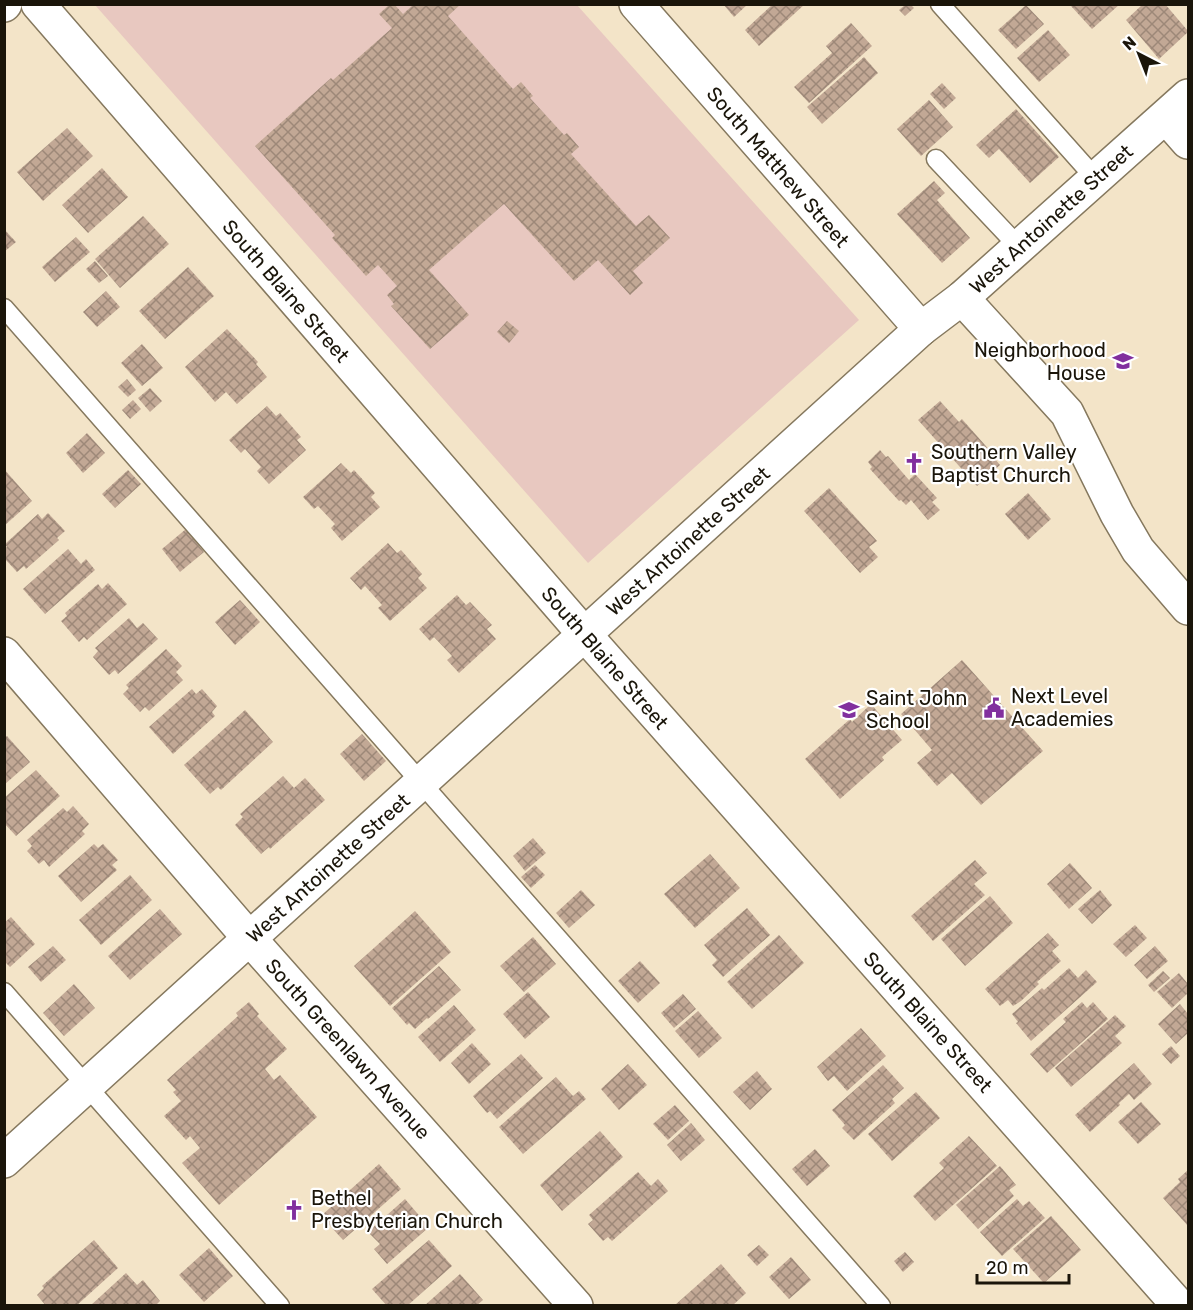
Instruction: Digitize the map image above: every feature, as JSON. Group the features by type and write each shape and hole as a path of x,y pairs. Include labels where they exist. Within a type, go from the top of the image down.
{"street":[{"name":"South Blaine Street","path":"38,4 585,635 1179,1305"},
{"name":"South Matthew Street","path":"636,4 921,329"},
{"name":"West Antoinette Street","path":"4,1161 921,329 962,298 1177,106"},
{"path":"1177,106 1188,142"},
{"path":"962,298 1067,413 1117,514 1138,550 1188,608"},
{"name":"South Greenlawn Avenue","path":"4,654 250,939 576,1305"}],"lane":[{"path":"940,4 1096,180"},
{"path":"936,159 1020,247"},
{"path":"4,309 881,1305"},
{"path":"4,992 280,1305"}],"shaded area":[{"path":"95,5 577,5 859,320 588,563"}],"building":[{"path":"390,4 394,4 403,14 414,4 461,4 448,16 513,89 521,82 533,96 530,98 564,135 567,133 579,147 571,154 636,226 649,215 670,238 633,271 643,283 630,295 598,260 574,281 504,204 429,270 469,315 430,349 391,306 394,304 387,295 397,286 378,265 366,276 332,238 335,235 255,146 331,78 333,80 392,28 379,14"},
{"path":"723,4 748,4 734,17"},
{"path":"773,4 805,4 759,46 745,30"},
{"path":"1073,4 1120,4 1092,29 1071,6"},
{"path":"1143,4 1165,4 1188,31 1159,59 1126,20"},
{"path":"905,5 911,5 914,8 905,16 899,10"},
{"path":"1026,5 1044,24 1016,49 998,30"},
{"path":"851,23 872,46 809,103 794,87 832,53 826,46"},
{"path":"1048,30 1070,55 1039,82 1017,58"},
{"path":"864,57 878,73 822,124 807,107"},
{"path":"942,83 956,98 944,109 930,94"},
{"path":"929,100 953,127 921,156 897,129"},
{"path":"1016,109 1059,157 1030,183 999,149 989,158 976,145"},
{"path":"67,128 93,156 43,201 17,172"},
{"path":"102,168 128,197 88,233 62,205"},
{"path":"934,181 945,193 937,200 970,238 942,263 897,214"},
{"path":"143,216 169,244 120,288 95,259"},
{"path":"4,229 16,242 4,252"},
{"path":"76,237 90,252 55,282 42,267"},
{"path":"95,261 108,276 99,283 86,269"},
{"path":"188,267 214,296 165,339 139,311"},
{"path":"106,291 120,307 97,327 83,312"},
{"path":"507,321 519,331 509,343 497,332"},
{"path":"227,329 258,362 256,364 267,377 237,404 226,392 215,402 185,367"},
{"path":"142,344 163,368 142,386 121,363"},
{"path":"127,379 136,390 128,397 118,387"},
{"path":"150,388 162,401 150,412 138,398"},
{"path":"133,400 141,409 130,419 122,410"},
{"path":"940,401 959,422 962,419 1000,465 977,486 918,420"},
{"path":"267,406 276,416 280,413 301,437 297,440 306,450 269,484 257,471 261,467 245,449 241,453 229,440"},
{"path":"87,433 105,453 83,473 66,453"},
{"path":"880,450 909,480 915,474 937,498 932,502 940,510 928,520 911,500 906,505 901,500 899,501 870,469 872,467 868,462"},
{"path":"341,463 351,473 354,470 375,493 371,497 380,507 342,541 331,528 335,524 318,506 314,509 303,497"},
{"path":"4,469 32,501 4,526"},
{"path":"128,470 141,484 115,508 102,494"},
{"path":"829,488 877,541 869,547 878,557 860,573 804,511"},
{"path":"1028,493 1051,519 1028,540 1005,514"},
{"path":"48,513 65,531 57,538 59,540 26,569 24,566 17,572 4,558 4,549 7,547 5,544 38,514 42,519"},
{"path":"186,529 204,552 180,572 162,549"},
{"path":"388,543 397,553 401,550 422,574 418,578 427,588 390,621 378,608 382,605 365,586 361,590 350,578"},
{"path":"68,549 81,564 86,559 95,570 45,614 23,589"},
{"path":"108,583 127,604 87,640 84,637 79,642 61,621 67,616 65,613 98,584 102,589"},
{"path":"457,595 466,605 470,602 492,625 487,629 496,639 459,673 447,660 452,656 434,637 430,641 419,629"},
{"path":"240,600 260,622 235,645 215,622"},
{"path":"129,618 137,628 143,623 158,639 118,674 115,670 109,675 93,657 98,651 95,648"},
{"path":"166,649 182,666 176,672 183,680 149,711 145,707 140,712 123,694 129,688 126,685"},
{"path":"962,660 1043,751 981,805 952,773 937,786 917,763 932,750 901,714"},
{"path":"192,689 196,694 202,689 217,706 212,712 215,716 173,754 149,727"},
{"path":"871,704 902,740 882,757 884,760 840,799 805,759 850,719 852,722"},
{"path":"245,710 273,742 221,790 218,787 210,794 184,765"},
{"path":"362,734 386,761 364,781 340,754"},
{"path":"7,736 30,762 4,785 4,738"},
{"path":"36,770 60,796 16,836 4,823 4,798"},
{"path":"283,776 294,788 305,778 325,800 270,849 269,847 261,854 235,825 243,817 240,814"},
{"path":"73,806 89,824 82,831 85,834 49,867 44,860 39,864 27,851 32,846 27,840 63,808 67,812"},
{"path":"533,838 546,853 525,871 513,856"},
{"path":"94,844 98,848 103,844 118,860 112,865 117,870 81,902 58,876"},
{"path":"710,854 740,888 695,928 664,894"},
{"path":"975,860 987,873 974,884 985,895 933,941 911,916"},
{"path":"1070,863 1092,888 1069,909 1047,884"},
{"path":"535,865 545,875 531,888 521,877"},
{"path":"130,875 152,900 101,945 79,920"},
{"path":"581,890 595,905 569,928 556,913"},
{"path":"1100,890 1112,905 1092,924 1078,909"},
{"path":"990,896 1013,923 965,966 941,939"},
{"path":"747,908 770,935 723,977 712,965 717,960 704,945"},
{"path":"160,909 182,934 130,980 108,956"},
{"path":"415,911 451,952 390,1006 354,966"},
{"path":"11,917 35,944 10,967 4,961 4,923"},
{"path":"1135,925 1147,938 1126,957 1113,944"},
{"path":"1048,933 1059,945 1052,951 1061,961 1037,982 1039,984 1021,1001 1013,1006 1008,1000 1000,1006 985,989"},
{"path":"779,935 804,963 752,1009 727,982"},
{"path":"533,937 556,964 524,992 500,966"},
{"path":"53,946 66,960 41,982 28,967"},
{"path":"1155,946 1168,961 1147,979 1134,965"},
{"path":"640,961 660,983 638,1003 618,981"},
{"path":"439,966 461,990 415,1029 409,1023 407,1025 392,1008"},
{"path":"1069,968 1078,978 1086,970 1097,982 1031,1041 1016,1023 1018,1022 1012,1014"},
{"path":"1163,971 1170,978 1154,992 1148,985"},
{"path":"1179,973 1188,984 1188,993 1172,1008 1157,992"},
{"path":"74,984 95,1008 64,1036 43,1013"},
{"path":"528,992 550,1017 525,1039 503,1014"},
{"path":"683,994 696,1009 674,1028 661,1013"},
{"path":"249,1002 259,1014 257,1016 287,1049 265,1069 274,1080 280,1075 317,1117 219,1205 182,1163 200,1148 190,1136 186,1140 164,1116 181,1101 173,1092 176,1090 167,1080 238,1016 236,1013"},
{"path":"1082,1002 1087,1008 1093,1002 1108,1019 1047,1073 1030,1054 1066,1022 1063,1019"},
{"path":"1180,1004 1188,1014 1188,1033 1176,1044 1158,1024"},
{"path":"454,1005 476,1030 440,1062 418,1037"},
{"path":"698,1011 722,1038 699,1058 675,1031"},
{"path":"1115,1015 1126,1026 1115,1036 1122,1043 1071,1087 1055,1068"},
{"path":"861,1028 886,1056 847,1091 834,1076 828,1081 817,1067"},
{"path":"472,1043 491,1064 469,1084 451,1063"},
{"path":"1171,1046 1180,1056 1171,1064 1162,1054"},
{"path":"521,1054 543,1078 497,1119 490,1111 487,1113 473,1096"},
{"path":"1134,1063 1152,1084 1134,1100 1129,1094 1090,1132 1075,1115"},
{"path":"628,1064 647,1085 619,1110 601,1089"},
{"path":"883,1065 904,1088 892,1099 895,1103 854,1140 842,1128 845,1125 832,1110"},
{"path":"757,1071 772,1089 750,1110 733,1092"},
{"path":"556,1077 573,1096 579,1091 586,1099 523,1154 499,1127"},
{"path":"916,1092 940,1118 892,1161 868,1134"},
{"path":"1141,1102 1161,1124 1138,1144 1118,1122"},
{"path":"675,1105 689,1121 668,1140 653,1124"},
{"path":"691,1123 705,1140 681,1161 667,1145"},
{"path":"600,1131 623,1157 562,1211 540,1185"},
{"path":"969,1136 997,1166 935,1221 913,1196 944,1168 939,1163"},
{"path":"815,1149 830,1166 807,1186 792,1169"},
{"path":"379,1164 401,1189 343,1240 321,1216"},
{"path":"1000,1166 1016,1185 1009,1190 1014,1196 978,1229 956,1205"},
{"path":"1188,1170 1188,1226 1163,1198 1180,1182 1178,1179"},
{"path":"638,1172 651,1186 658,1179 668,1191 612,1241 608,1237 603,1241 588,1224 593,1220 589,1215"},
{"path":"405,1199 429,1227 387,1264 374,1249 380,1244 368,1232"},
{"path":"1017,1199 1023,1206 1029,1201 1045,1218 1002,1256 980,1232"},
{"path":"1051,1216 1081,1250 1044,1283 1013,1249"},
{"path":"94,1240 118,1268 76,1306 46,1306 37,1295 44,1288 42,1286"},
{"path":"429,1240 452,1266 407,1306 387,1306 372,1289"},
{"path":"759,1245 769,1255 757,1266 747,1255"},
{"path":"209,1248 233,1276 204,1302 179,1275"},
{"path":"905,1252 914,1262 903,1272 894,1261"},
{"path":"791,1257 811,1280 789,1299 769,1277"},
{"path":"721,1264 746,1293 732,1306 674,1306"},
{"path":"126,1273 137,1285 143,1280 160,1301 155,1306 90,1306"},
{"path":"460,1274 483,1300 476,1306 424,1306"}],"place":[{"name":"Neighborhood House","path":"1123,361"},
{"name":"Southern Valley Baptist Church","path":"914,463"},
{"name":"Next Level Academies","path":"994,708"},
{"name":"Saint John School","path":"849,710"},
{"name":"Bethel Presbyterian Church","path":"294,1210"}]}
